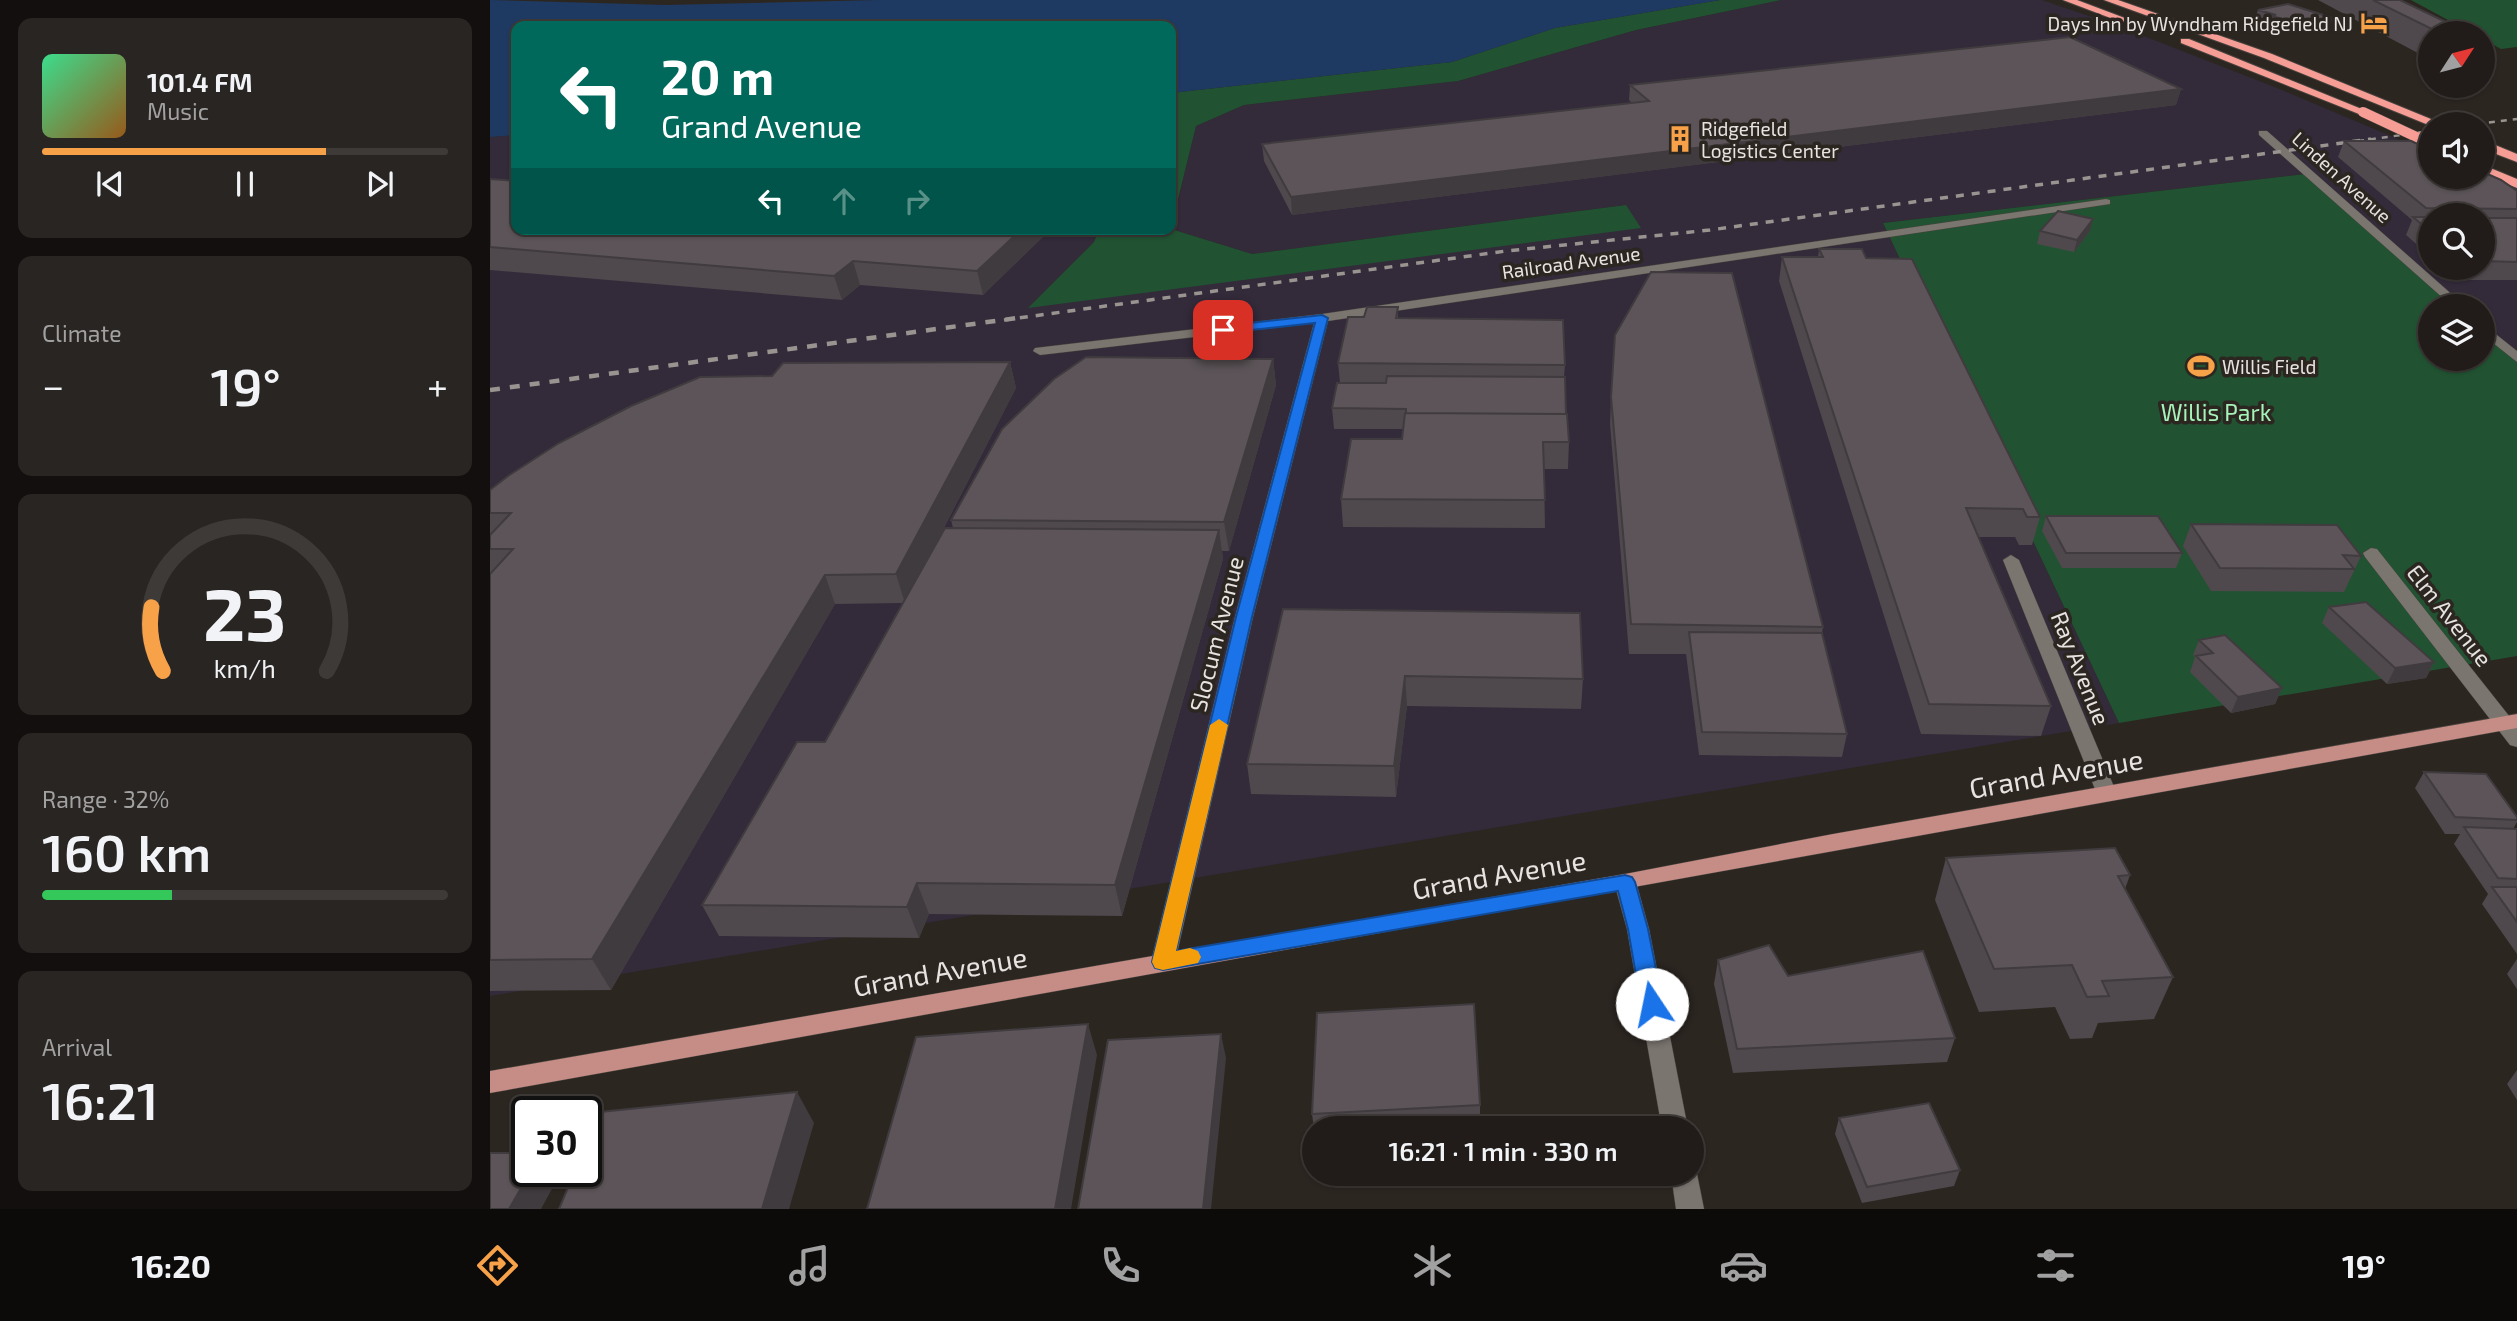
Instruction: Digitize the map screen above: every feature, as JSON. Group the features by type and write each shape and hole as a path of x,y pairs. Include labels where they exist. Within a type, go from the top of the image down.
{"highway":[{"path":"2068,0 2138,24"},
{"path":"2109,0 2418,114"},
{"path":"2174,37 2418,134"},
{"path":"2398,107 2418,116"},
{"path":"2363,112 2418,138"},
{"path":"2495,147 2517,158"},
{"path":"2495,165 2517,174"},
{"path":"2495,174 2517,184"}],"main road":[{"name":"Grand Avenue","path":"490,1082 1625,882 1833,842 2510,722"}],"street":[{"name":"Linden Avenue","path":"2263,133 2445,294"},
{"name":"Railroad Avenue","path":"1040,351 1322,318 2106,202"},
{"name":"Slocum Avenue","path":"1163,962 1244,617 1322,318"},
{"path":"2495,339 2517,358"},
{"name":"Elm Avenue","path":"2371,553 2510,722 2517,740"},
{"name":"Ray Avenue","path":"2011,560 2107,794"},
{"path":"1625,882 1638,929 1673,1116"},
{"path":"1686,1186 1690,1209"}],"shaded area":[{"path":"1781,0 2042,0 2118,26 2277,88 2418,148 2418,189 2495,189 2495,180 2517,189 2517,357 2495,337 2495,294 2448,294 2432,280 2495,280 2495,203 2418,203 2418,267 2314,173 1883,223 2119,723 490,996 490,137 511,135 511,235 1097,235 1094,242 1029,307 1626,205 1252,254 1176,231 1176,208 1196,126 1244,105 1458,81 1636,30"}],"green space":[{"path":"1720,0 1781,0 1636,30 1458,81 1244,105 1196,126 1176,208 1176,92 1452,62 1555,28"},
{"path":"2411,0 2517,0 2517,47 2501,49 2496,46 2496,21 2450,21"},
{"name":"Willis Park","path":"2314,173 2418,267 2418,280 2432,280 2448,294 2418,294 2418,371 2495,371 2495,337 2517,357 2517,656 2119,723 1883,223"},
{"path":"1626,205 1641,228 1028,308 1094,242 1097,235 1176,235 1176,231 1252,254"}],"water":[{"path":"490,0 666,5 878,0 1720,0 1555,28 1452,62 1176,92 1176,21 511,21 511,135 490,137"}],"building":[{"path":"2373,0 2400,0 2444,21 2418,22"},
{"path":"2288,4 2333,18 2303,24 2258,10"},
{"name":"Ridgefield Logistics Center","path":"2070,37 2181,89 1291,197 1262,144 1649,101 1630,85"},
{"path":"2344,141 2411,141 2418,144 2418,189 2495,189 2495,177 2517,191 2517,209 2495,209 2495,203 2420,203"},
{"path":"490,179 511,181 511,235 1016,235 977,271 853,261 834,276 490,247"},
{"path":"2058,211 2093,219 2077,240 2040,231"},
{"path":"2495,218 2517,218 2517,262 2495,261"},
{"path":"1819,249 1862,249 1866,258 1912,259 2040,517 2027,517 2023,509 1966,508 2051,706 1929,704 1782,257 1823,257"},
{"path":"1651,272 1732,273 1823,627 1631,624 1611,397 1615,335"},
{"path":"1367,307 1398,307 1396,318 1563,320 1565,365 1338,363 1348,317 1364,317"},
{"path":"1086,357 1273,359 1224,522 951,520 1002,429 1054,379"},
{"path":"1010,362 896,574 825,575 592,959 490,960 490,574 513,549 490,549 490,535 511,513 490,513 490,490 559,443 631,406 700,377 772,376 783,363"},
{"path":"1387,376 1565,377 1566,414 1406,413 1406,409 1332,408 1337,383 1386,383"},
{"path":"1405,413 1567,414 1569,442 1543,442 1545,500 1341,499 1351,439 1402,439"},
{"path":"2046,516 2158,516 2182,553 2066,553"},
{"path":"2191,524 2337,525 2361,556 2343,555 2354,569 2220,568"},
{"path":"945,528 1219,530 1115,885 917,883 907,907 702,905 797,742 825,742"},
{"path":"2366,602 2434,662 2395,668 2329,607"},
{"path":"1283,609 1580,613 1583,679 1405,676 1394,766 1247,764"},
{"path":"1689,632 1822,633 1847,734 1702,732"},
{"path":"2225,635 2282,688 2238,697 2196,656 2213,653 2199,640"},
{"path":"2424,772 2486,774 2517,820 2455,817"},
{"path":"2464,827 2517,829 2517,879 2498,878"},
{"path":"2115,848 2130,875 2118,876 2173,977 2102,981 2109,996 2087,997 2072,965 1994,969 1946,858"},
{"path":"2492,887 2517,887 2517,922"},
{"path":"1769,945 1788,976 1923,951 1955,1038 1737,1049 1718,960"},
{"path":"1474,1004 1480,1105 1312,1114 1317,1013"},
{"path":"1088,1024 1055,1209 867,1209 916,1037"},
{"path":"1221,1034 1203,1209 1078,1209 1108,1040"},
{"path":"797,1092 762,1209 559,1209 568,1187 602,1187 602,1112"},
{"path":"1929,1103 1960,1170 1867,1187 1839,1118"},
{"path":"490,1153 511,1153 511,1187 522,1187 509,1209 490,1209"}],"railway":[{"path":"2495,122 2517,119"},
{"path":"2358,141 2418,133"},
{"path":"1004,320 1506,251 1710,230 2371,139"},
{"path":"490,390 1017,318"}],"slow traffic":[{"path":"1190,957 1163,962 1219,725"}],"place":[{"name":"Days Inn by Wyndham Ridgefield NJ","path":"2374,23"},
{"name":"Ridgefield Logistics Center","path":"1680,139"},
{"name":"Willis Field","path":"2201,366"}],"route":[{"path":"1223,330 1322,318 1244,617 1163,962 1625,882 1638,929 1652,1004"}]}
